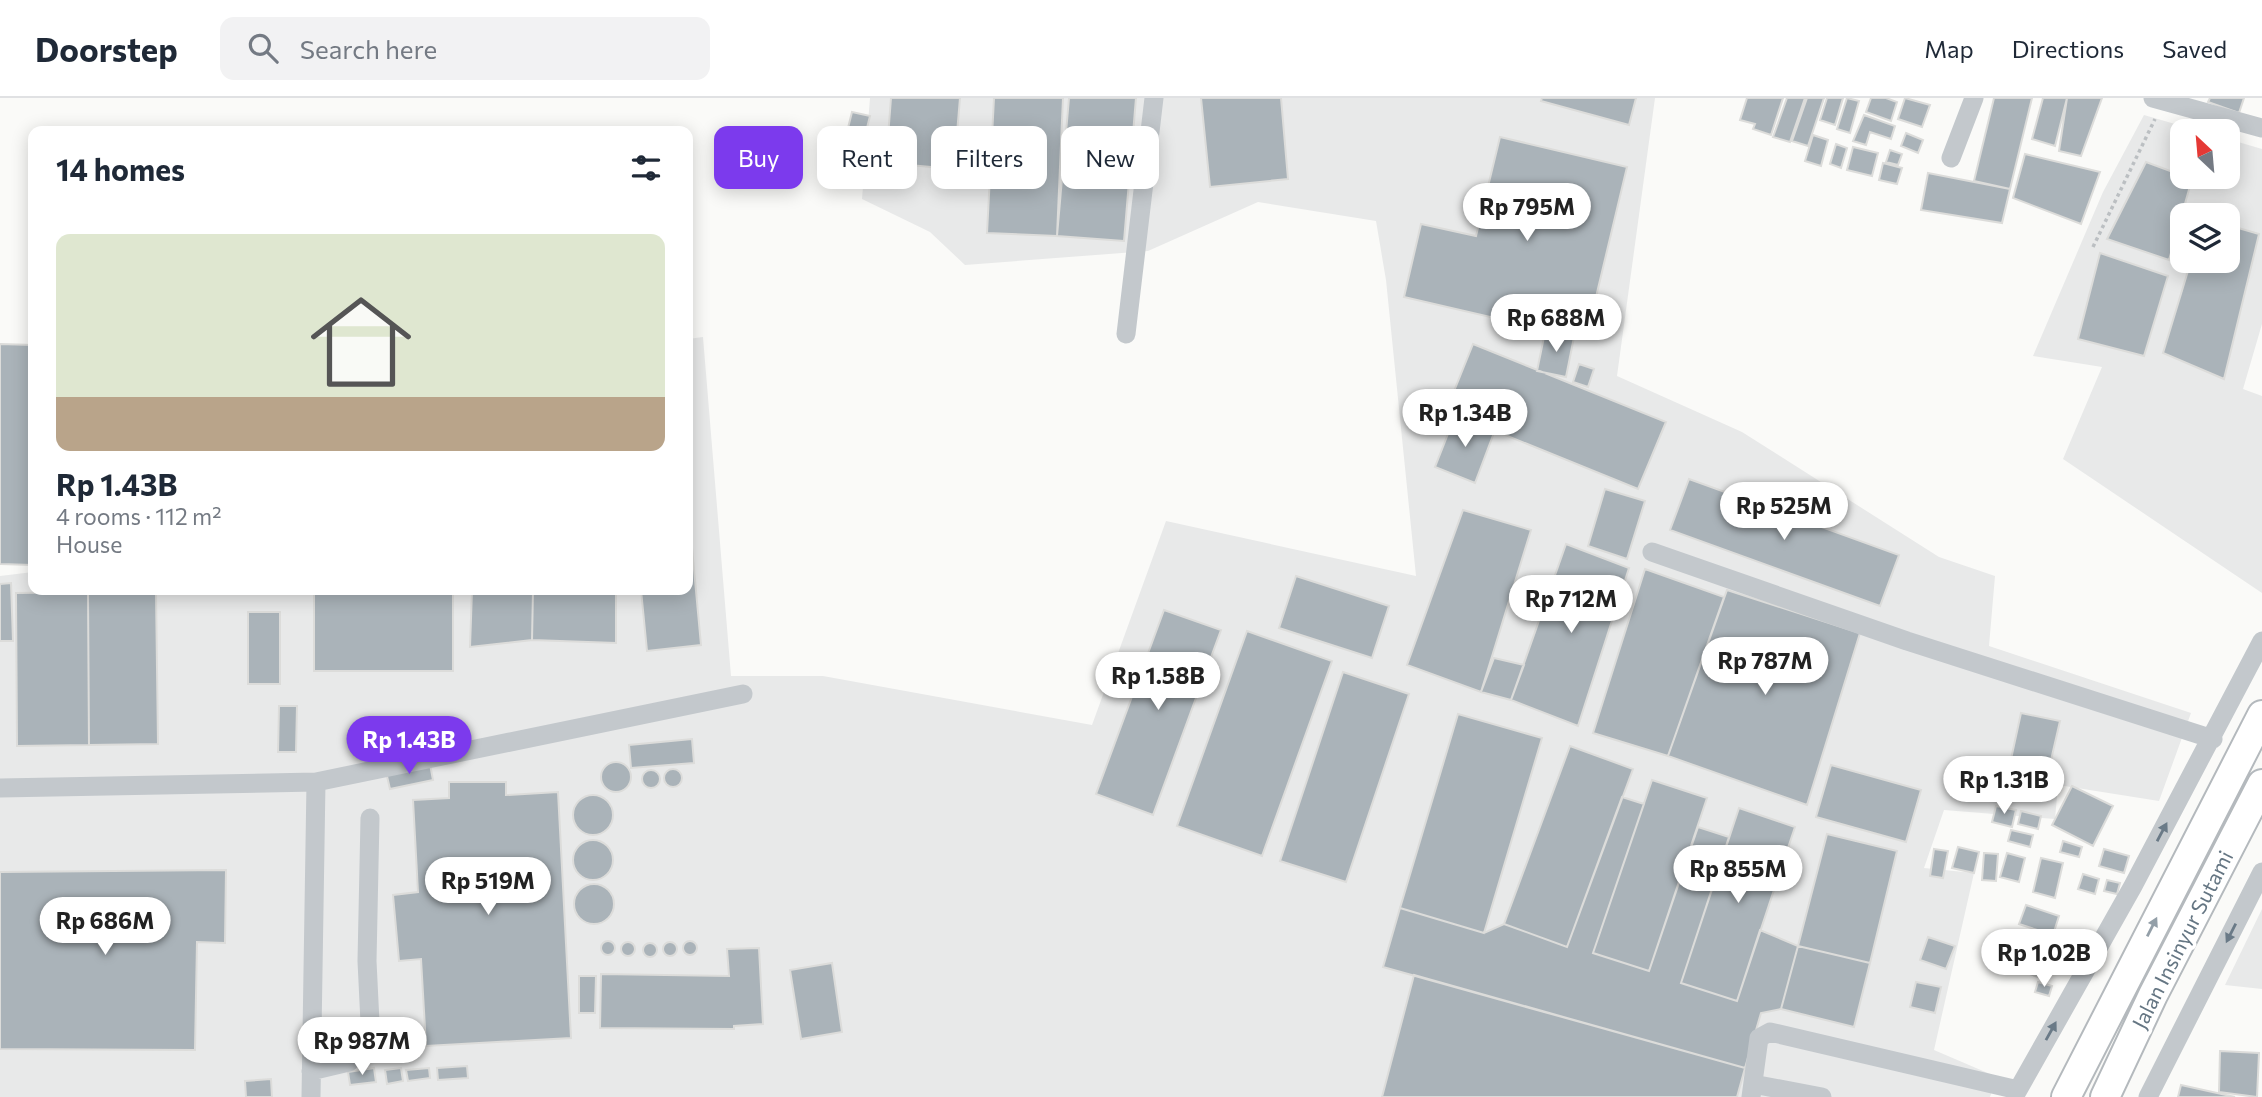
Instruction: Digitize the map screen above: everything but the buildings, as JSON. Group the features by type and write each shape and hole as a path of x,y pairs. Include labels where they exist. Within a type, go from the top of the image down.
{"highway":[{"name":"Jalan Insinyur Sutami","path":"2066,1097 2262,715"},
{"name":"Jalan Insinyur Sutami","path":"2105,1097 2153,995 2262,784"}],"street":[{"path":"1126,334 1154,98"},
{"path":"1951,158 1974,98"},
{"path":"2159,99 2262,128"},
{"path":"1652,552 1907,641 2213,739"},
{"path":"1822,1097 1752,1091 1759,1038 1770,1032 2016,1094 2213,739 2262,641"},
{"path":"0,788 316,782 743,694"},
{"path":"311,1097 316,782"},
{"path":"312,1071 349,1062 371,1043 368,961 370,818"},
{"path":"2148,1097 2262,872"}],"path":[{"path":"2093,247 2159,99"}],"shaded area":[{"path":"870,98 1655,98 1617,376 1742,432 1939,557 1995,576 1989,646 2191,713 2159,801 2058,785 2055,819 1944,810 1924,868 1974,873 1934,1050 1997,1077 1990,1097 0,1097 0,576 28,573 28,595 693,595 693,338 703,337 731,676 823,676 1092,725 1166,521 1416,576 1386,280 1376,221 1258,202 1148,251 965,265 930,232 862,199 863,189 917,189 917,126 868,126"},
{"path":"2144,115 2170,123 2170,189 2240,189 2240,143 2262,149 2262,324 2243,389 2262,396 2262,593 2063,459 2102,367 2033,356 2103,192"},
{"path":"2262,909 2262,989 2225,985"}]}
